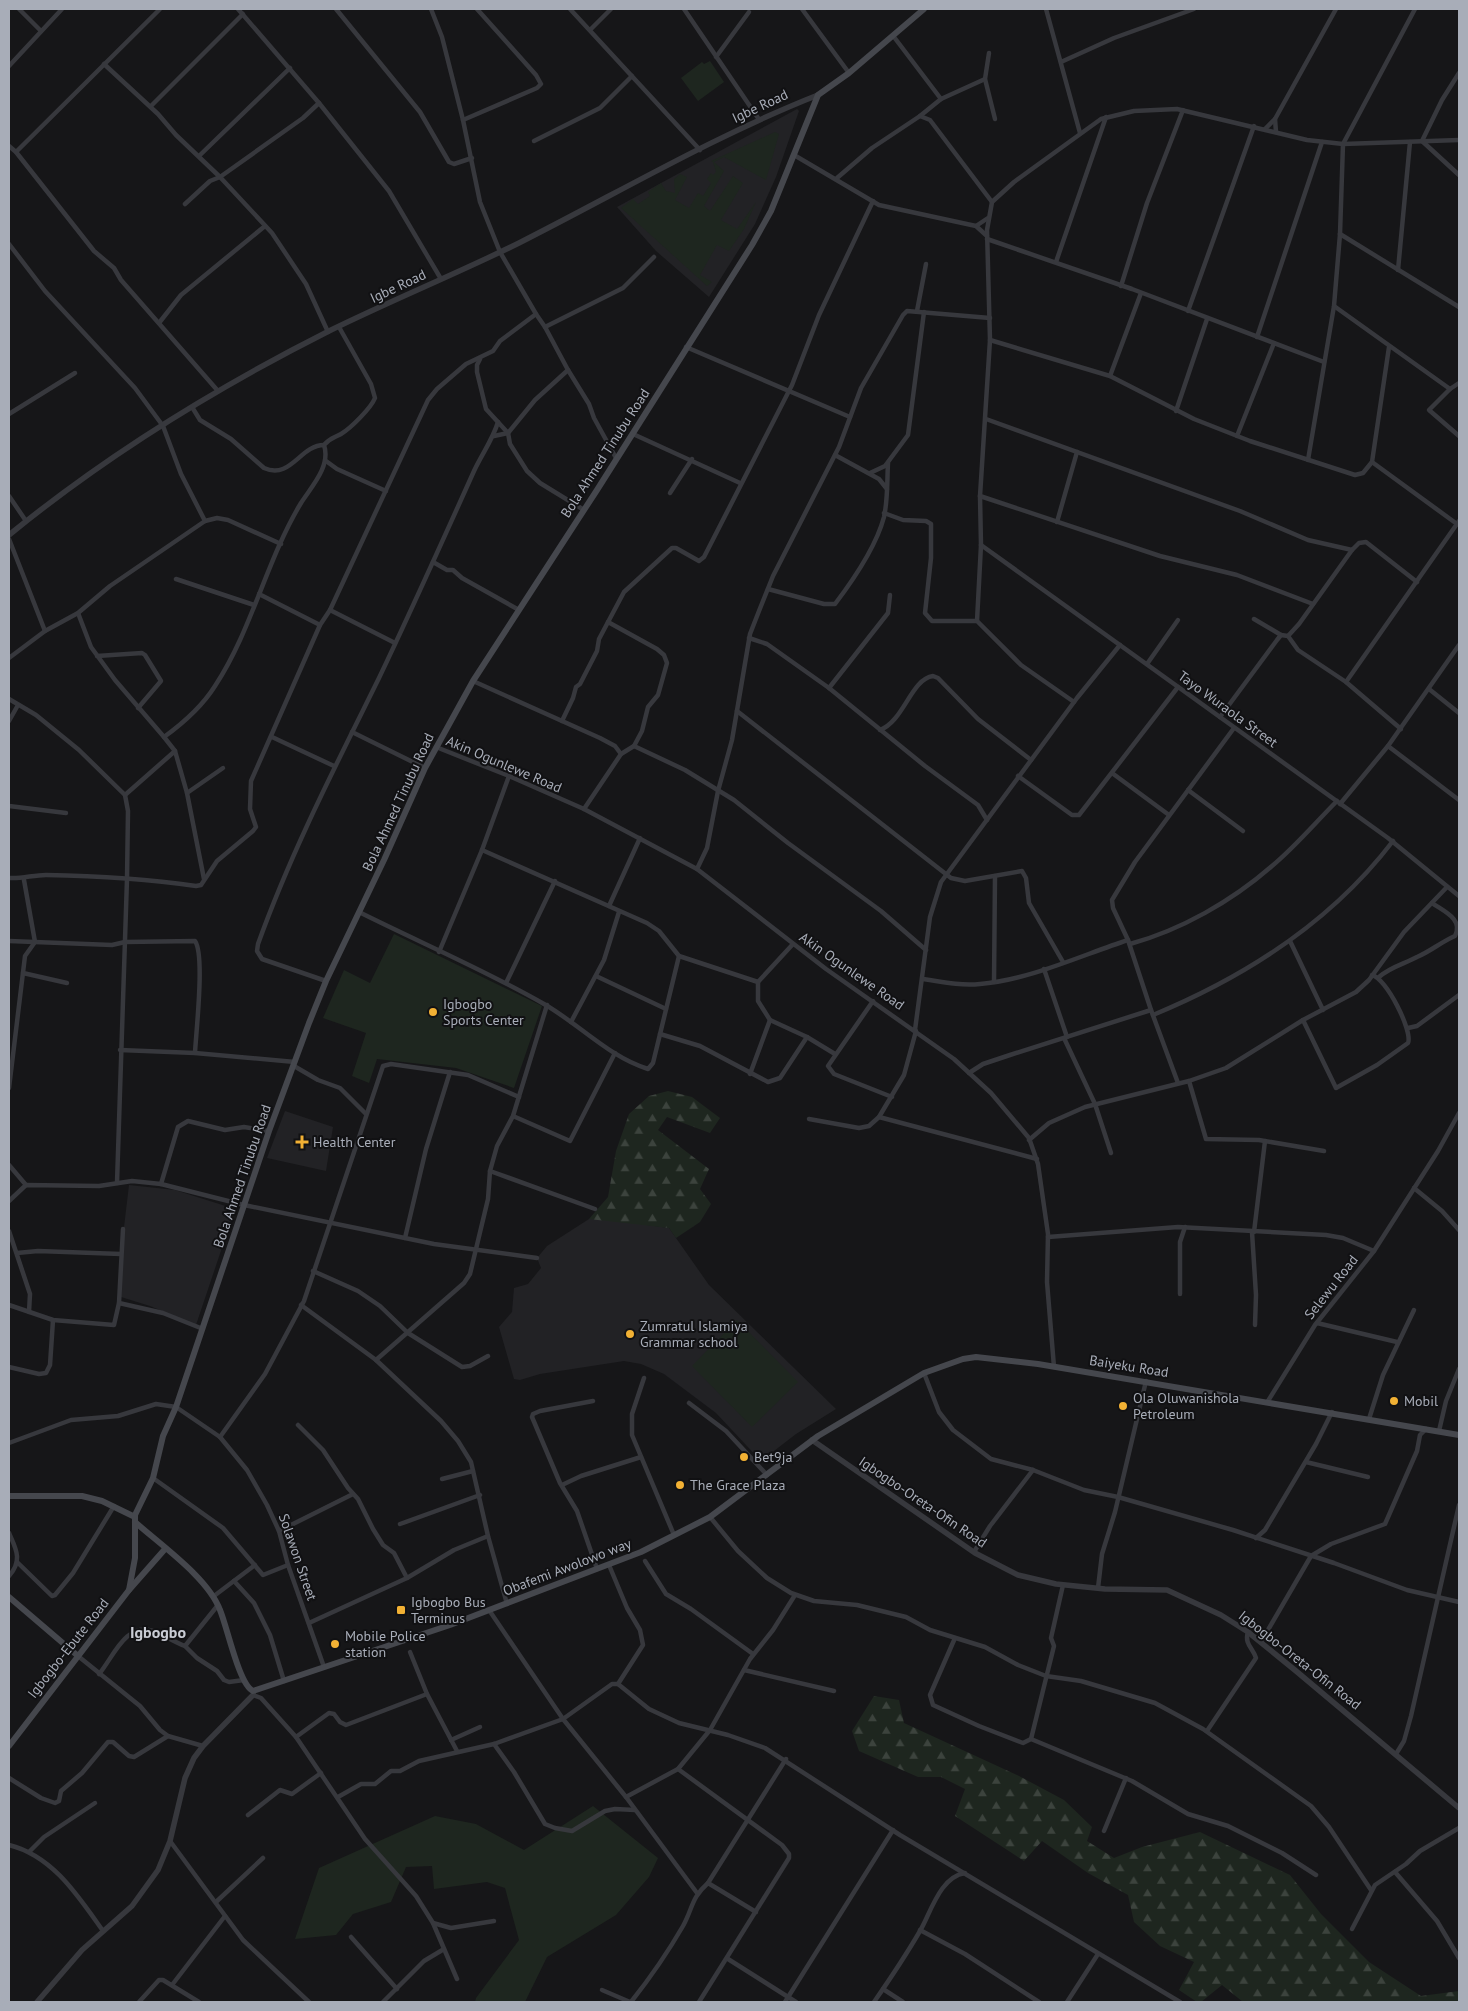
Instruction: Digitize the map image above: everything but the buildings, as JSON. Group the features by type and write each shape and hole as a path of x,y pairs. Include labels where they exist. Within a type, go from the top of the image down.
{"main road":[{"path":"818,94 849,73 894,37 924,9"},
{"name":"Bola Ahmed Tinubu Road","path":"135,1520 153,1478 163,1436 176,1407 269,1132 326,981 425,768 473,681 633,434 771,211 818,94"},
{"name":"Baiyeku Road","path":"812,1440 856,1412 924,1374 964,1359 976,1357 1054,1366 1459,1434"},
{"name":"Obafemi Awolowo way","path":"254,1693 284,1680 507,1604 609,1565 710,1517 812,1440"},
{"path":"9,1496 82,1496 116,1508 135,1520 203,1582 214,1596 244,1680 248,1688 254,1693"},
{"name":"Igbogbo-Ebute Road","path":"129,1590 135,1558 135,1520"},
{"name":"Igbogbo-Ebute Road","path":"9,1746 129,1590 165,1549"},
{"path":"9,1597 78,1656"}],"street":[{"path":"19,9 41,31"},
{"path":"9,66 62,9"},
{"path":"16,152 160,9"},
{"path":"238,9 290,68 389,191 441,279"},
{"path":"336,9 420,112 449,162 454,164 472,158"},
{"path":"431,9 442,37 472,158 480,202 500,252 536,314 546,327 568,370 589,404 594,418 616,458"},
{"path":"463,120 537,88 540,84 536,75 477,9"},
{"path":"570,9 700,150"},
{"path":"590,30 611,9"},
{"path":"684,9 758,118"},
{"path":"802,9 849,73"},
{"path":"1046,9 1080,134"},
{"path":"1061,62 1114,38 1186,10 1194,9"},
{"path":"1266,129 1275,119 1336,9"},
{"path":"1308,460 1334,306 1340,234 1343,144 1415,9"},
{"path":"716,57 749,12"},
{"path":"151,106 243,14"},
{"path":"894,37 941,99"},
{"path":"989,53 985,79 995,119"},
{"path":"104,64 151,106 176,135 220,177 279,241 306,284 328,332"},
{"path":"199,156 290,68"},
{"path":"1422,141 1442,100 1459,73"},
{"path":"534,141 600,108 632,76"},
{"path":"836,178 872,148 932,108 941,99 985,79"},
{"name":"Igbe Road","path":"9,535 120,452 218,391 328,332 500,252 700,150 758,118 818,94"},
{"path":"185,204 210,181 220,177 303,118 319,103"},
{"path":"930,120 932,108"},
{"path":"977,621 981,545 980,496 990,340 987,238 988,218 992,202 1014,182 1106,117 1134,111 1183,110 1322,142 1343,144 1459,140"},
{"path":"1121,286 1147,203 1183,110"},
{"path":"920,116 930,120 992,202"},
{"path":"1056,262 1106,117"},
{"path":"1275,119 1276,132"},
{"path":"1188,311 1254,126"},
{"path":"1422,141 1435,155 1459,175"},
{"path":"1257,337 1322,142"},
{"path":"1398,270 1410,142"},
{"path":"9,146 16,152 94,250 114,268 121,280 218,391"},
{"path":"794,155 879,204 976,226 987,238 1142,293 1324,362"},
{"path":"562,721 576,687 580,684 597,651 599,639 624,592 672,548 676,548 695,560 702,559 789,390 819,315 873,201"},
{"path":"976,226 988,218"},
{"path":"159,323 181,295 265,226"},
{"path":"1340,234 1459,307"},
{"path":"9,244 44,291 135,388 163,426 181,474 205,522"},
{"path":"546,327 623,288 654,257"},
{"path":"917,311 926,264"},
{"path":"1110,376 1142,293"},
{"path":"1334,306 1365,326 1389,348 1450,389"},
{"path":"698,869 707,848 718,790 732,740 749,638 768,589 835,455 861,388 902,316 907,311 990,318"},
{"path":"870,474 882,469 888,463 908,435 924,312"},
{"path":"9,878 24,880 44,875 150,880 196,886 204,881 217,861 256,827 250,809 250,781 272,737 320,625 330,610 428,400 437,389 466,364 480,359 493,351 500,341 536,314"},
{"path":"1176,412 1207,318"},
{"path":"192,407 200,420 231,438 264,468 270,471 280,470 293,465 310,448 324,445 331,438 341,434 364,413 376,395 339,327"},
{"path":"990,340 1110,376 1176,412 1237,436 1355,475 1363,473 1372,462 1389,348"},
{"path":"1237,436 1274,343"},
{"path":"686,347 850,417"},
{"path":"480,359 477,365 485,405 488,412 508,433 510,444 527,471 540,482 584,510"},
{"path":"494,436 508,433 535,400 568,370"},
{"path":"9,414 74,374"},
{"path":"1459,383 1450,389 1429,410 1459,436"},
{"path":"986,419 1240,511 1308,540 1352,550"},
{"path":"326,981 267,962 262,959 257,951 274,899 334,766 395,643 478,462 487,444 494,436 498,422"},
{"path":"633,434 692,459 740,483"},
{"path":"164,737 201,703 215,687 236,650 281,544 326,461 324,445"},
{"path":"1057,522 1077,452"},
{"path":"835,455 878,479 887,489"},
{"path":"670,494 692,459"},
{"path":"326,461 337,469 386,490"},
{"path":"1346,682 1458,522 1372,462"},
{"path":"768,589 824,604 835,604 869,549 884,513 888,463"},
{"path":"9,496 26,521"},
{"path":"980,496 1160,556 1237,575 1313,604"},
{"path":"884,513 903,520 926,521 931,524 931,558 925,613 927,618 932,621 977,621 1021,665 1074,702"},
{"path":"9,658 45,630 78,613 110,586 205,522 217,518 228,520 281,544"},
{"path":"9,539 45,630"},
{"path":"1288,636 1359,543 1366,542 1417,582"},
{"name":"Tayo Wuraola Street","path":"981,545 1393,841 1447,887 1458,893"},
{"path":"433,562 447,570 453,570 462,578 519,610"},
{"path":"176,579 254,605"},
{"path":"259,594 320,625"},
{"path":"829,688 888,613 890,595"},
{"path":"330,610 395,643"},
{"path":"78,613 91,648 175,751 187,793 204,881"},
{"path":"1254,619 1282,635 1288,636 1298,650 1346,682 1402,729"},
{"path":"1147,664 1178,620"},
{"path":"584,809 621,754 634,746 642,731 648,706 658,695 667,659 657,649 608,622"},
{"path":"1220,717 1282,635"},
{"path":"749,638 767,644 829,688 880,730 978,805 987,820"},
{"path":"809,1119 864,1128 879,1117 904,1075 916,1031 930,917 946,874 1074,702 1120,645"},
{"path":"923,979 967,985 994,982 1044,969 1129,942 1168,933 1228,899 1272,866 1339,802 1402,729 1459,645"},
{"path":"98,656 142,653 145,655 161,681 138,708"},
{"path":"880,730 886,728 902,711 919,684 928,676 933,676 938,678 978,719 1031,760"},
{"path":"473,681 612,744 621,754"},
{"path":"1018,776 1075,816 1079,815 1178,687"},
{"path":"1428,689 1459,713"},
{"path":"9,700 36,715 79,750 125,795 128,811 127,879 117,1183"},
{"path":"9,721 18,705"},
{"path":"737,711 955,880 965,881 1022,872 1025,874 1029,903 1063,962"},
{"path":"886,728 886,734"},
{"path":"1178,1084 1129,942 1113,908 1113,894 1234,728"},
{"path":"352,732 425,768"},
{"path":"272,737 334,766"},
{"path":"634,746 685,770 734,800 788,843 881,911 926,950"},
{"path":"1388,746 1459,800"},
{"name":"Akin Ogunlewe Road","path":"436,747 510,776 584,809 698,869 793,944 916,1031 991,1093 1030,1140 1037,1159 1048,1237 1047,1282 1054,1366"},
{"path":"125,795 175,751"},
{"path":"187,793 223,768"},
{"path":"1112,773 1169,815"},
{"path":"439,952 482,850 510,776"},
{"path":"1188,790 1243,831"},
{"path":"9,806 66,812"},
{"path":"608,906 640,838"},
{"path":"969,1073 983,1064 1066,1037 1152,1013 1239,974 1290,941 1367,874 1393,841"},
{"path":"482,850 647,923 659,930 679,956 758,982"},
{"path":"994,982 995,876"},
{"path":"9,1088 25,956 35,942 24,880"},
{"path":"506,983 554,881"},
{"path":"1030,1140 1049,1123 1095,1104 1189,1081 1236,1063 1303,1020 1356,992 1372,975 1404,932 1447,887"},
{"path":"1379,977 1391,968 1417,957 1455,936 1457,927 1455,920 1432,903"},
{"path":"359,912 506,983 547,1005 615,1053 648,1069 653,1063 679,956"},
{"path":"570,1022 604,960 619,912"},
{"path":"9,942 112,946 125,942 192,941 197,943 199,975 195,1053"},
{"path":"1290,941 1323,1010"},
{"path":"793,944 758,982 758,1001 770,1020 806,1037 835,1054"},
{"path":"1044,969 1066,1037 1095,1104 1111,1153"},
{"path":"23,973 67,983"},
{"path":"1303,1020 1336,1088 1377,1065 1408,1043 1410,1038 1408,1028 1387,988 1379,977 1372,975"},
{"path":"596,976 666,1009"},
{"path":"1408,1028 1417,1026 1459,995"},
{"path":"873,1001 828,1066 834,1074 892,1097"},
{"path":"376,1360 467,1279 477,1250 488,1198 490,1171 497,1146 513,1116 547,1005"},
{"path":"750,1074 770,1020"},
{"path":"660,1034 700,1046 768,1082 780,1078 806,1037"},
{"path":"120,1050 195,1053 294,1064 318,1080 340,1088 366,1114"},
{"path":"513,1116 570,1142 615,1053"},
{"path":"220,1438 264,1374 301,1305 332,1222 366,1114 386,1064 468,1075 519,1096"},
{"path":"405,1238 426,1149 450,1072"},
{"path":"1189,1081 1206,1139 1265,1141 1324,1151"},
{"name":"Selewu Road","path":"1268,1402 1317,1323 1374,1251 1459,1113"},
{"path":"879,1117 1037,1159"},
{"path":"161,1184 178,1127 182,1122 188,1121 228,1131 244,1127 269,1132"},
{"path":"1254,1325 1256,1295 1253,1232 1265,1141"},
{"path":"9,1165 26,1185"},
{"path":"490,1171 595,1209"},
{"path":"9,1201 26,1185 99,1186 132,1181 161,1184 244,1205 405,1238 537,1258"},
{"path":"1414,1188 1442,1211 1459,1230"},
{"path":"1180,1294 1180,1242 1185,1227"},
{"path":"1048,1237 1185,1227 1253,1232 1326,1234 1343,1238 1374,1251"},
{"path":"9,1305 53,1320 114,1325 119,1303 123,1229"},
{"path":"9,1231 30,1294 29,1312"},
{"path":"17,1253 38,1251 121,1254"},
{"path":"313,1271 358,1291 380,1306 408,1333 462,1367 470,1366 488,1356"},
{"path":"119,1303 163,1313 202,1329"},
{"path":"301,1305 376,1360 458,1440 471,1462 488,1536 507,1604"},
{"path":"1369,1419 1383,1375 1397,1342 1414,1310"},
{"path":"9,1367 39,1374 46,1373 50,1364 53,1320"},
{"path":"1317,1323 1397,1342"},
{"path":"1439,1431 1446,1401 1459,1369"},
{"path":"924,1374 939,1412 953,1430 990,1459 1033,1470 1084,1490 1118,1497 1266,1541 1389,1585 1459,1602"},
{"path":"644,1378 632,1414 632,1435 674,1535"},
{"path":"1098,1588 1102,1554 1146,1381"},
{"path":"593,1402 540,1411 532,1415 562,1485 577,1512 598,1569"},
{"path":"689,1403 726,1431 768,1475"},
{"path":"9,1443 72,1420 118,1416 156,1404 176,1407"},
{"name":"Solawon Street","path":"176,1407 220,1438 247,1470 279,1531 288,1565 324,1667"},
{"path":"1256,1538 1265,1530 1306,1462 1332,1412"},
{"path":"298,1424 323,1450 362,1504 383,1545 394,1553 407,1578"},
{"path":"1261,1642 1311,1556 1331,1544 1385,1524 1409,1470 1420,1435 1426,1429"},
{"name":"Igbogbo-Oreta-Ofin Road","path":"812,1440 974,1552 1018,1575 1063,1584 1098,1588 1167,1590 1221,1614 1261,1642 1459,1808"},
{"path":"562,1485 581,1476 641,1457"},
{"path":"1306,1462 1368,1477"},
{"path":"974,1552 990,1526 1033,1470"},
{"path":"442,1479 473,1471"},
{"path":"153,1478 217,1523 241,1547 263,1575 288,1565"},
{"path":"279,1531 353,1494"},
{"path":"400,1524 480,1495"},
{"path":"1396,1754 1404,1741 1459,1504"},
{"path":"17,1562 52,1596 55,1595 73,1573 116,1508"},
{"path":"710,1517 738,1552 767,1578 795,1595 814,1601 857,1605 906,1617 930,1630 985,1647 1018,1665 1046,1676 1081,1681 1155,1703 1207,1731 1312,1806 1330,1827 1371,1890"},
{"path":"1265,1530 1266,1541"},
{"path":"9,1533 18,1551 17,1562 9,1576"},
{"path":"309,1623 407,1578 454,1550 488,1536"},
{"path":"646,1561 666,1594 692,1608 753,1654"},
{"path":"214,1596 255,1565"},
{"path":"609,1565 627,1608 640,1630 642,1645 618,1684"},
{"path":"234,1581 254,1603 270,1635 284,1680"},
{"path":"1031,1739 1054,1646 1051,1638 1063,1584"},
{"path":"626,1797 678,1770 710,1730 753,1654 773,1630 795,1595"},
{"path":"185,1646 218,1605"},
{"path":"489,1610 562,1719 626,1797 697,1893"},
{"path":"99,1674 112,1660 122,1641 134,1632 152,1630 185,1646 197,1658 217,1671 224,1680 229,1682 244,1680"},
{"path":"1207,1731 1256,1658 1246,1638 1248,1632"},
{"path":"954,1638 930,1695 931,1702 988,1730 1024,1742 1031,1739 1126,1778 1188,1814 1228,1826 1282,1853 1316,1875"},
{"path":"410,1652 427,1694 457,1751"},
{"path":"78,1656 140,1706 160,1730 168,1736 203,1746"},
{"path":"744,1670 834,1691"},
{"path":"338,1797 360,1784 375,1784 391,1772 400,1771 419,1761 494,1744 562,1719 612,1684 618,1684 648,1708 679,1723 710,1730 765,1748 893,1830 1180,2002"},
{"path":"37,2002 82,1950 132,1906 158,1870 170,1842 185,1778 203,1746 254,1693 261,1698 296,1737 365,1839 416,1896 433,1923 457,1979"},
{"path":"296,1737 329,1713 334,1714 340,1722 346,1725 427,1694"},
{"path":"451,1740 480,1727"},
{"path":"9,1778 41,1798 55,1803 59,1801 61,1791 65,1786 82,1773 108,1742 113,1742 130,1756 134,1757 168,1736"},
{"path":"494,1744 514,1772 545,1824 555,1828 572,1830 605,1811 615,1809 634,1810"},
{"path":"602,1990 630,2002 655,1972 684,1925 697,1893 708,1883 786,1760"},
{"path":"678,1770 782,1846 789,1854 789,1858 699,2002"},
{"path":"248,1815 280,1790 292,1794 321,1773"},
{"path":"1104,1831 1126,1778"},
{"path":"29,1852 44,1837 96,1803"},
{"path":"1352,1929 1371,1890 1420,1852 1459,1828"},
{"path":"784,2002 893,1830"},
{"path":"170,1842 243,1940 309,2002"},
{"path":"9,1845 29,1852 42,1860 71,1887 103,1931"},
{"path":"216,1902 262,1858"},
{"path":"1395,1872 1437,1921 1459,1958"},
{"path":"874,2002 920,1930 928,1912 953,1877 965,1873"},
{"path":"708,1883 756,1912"},
{"path":"172,1985 225,1916"},
{"path":"433,1923 446,1928 494,1921"},
{"path":"920,1930 965,1954 1039,2002"},
{"path":"351,1937 397,1989"},
{"path":"383,2002 424,1961 444,1949"},
{"path":"1067,2002 1098,1954"},
{"path":"728,1958 796,2002"},
{"path":"139,2002 159,1980 172,1985 198,2002"},
{"path":"883,1989 903,2002"}],"shaded area":[{"path":"797,109 799,111 776,177 755,224 709,297 656,251 617,207"},
{"name":"Health Center","path":"285,1111 333,1127 326,1171 267,1158"},
{"path":"129,1185 175,1190 235,1209 196,1325 150,1306 121,1297 124,1227"},
{"name":"Zumratul Islamiya Grammar school","path":"597,1218 669,1228 709,1285 836,1409 796,1434 761,1461 716,1413 664,1374 641,1364 624,1361 540,1374 520,1380 514,1379 499,1327 512,1312 514,1288 528,1284 541,1268 537,1258 547,1246 589,1219"}],"green space":[{"path":"710,61 724,82 698,101 681,78 702,62 704,64"},
{"path":"775,132 779,134 766,180 724,157 714,162 724,171 704,206 710,211 733,176 743,183 721,220 737,229 756,202 744,229 729,251 717,245 700,275 712,282 707,286 621,208 633,199 638,204 650,196 648,192 661,183 666,191 675,193 674,179 680,174 687,177 675,200 689,208 698,193 703,196 711,183 707,179 711,173 713,175 716,172 711,161"},
{"name":"Igbogbo Sports Center","path":"394,934 542,1006 514,1088 456,1068 377,1059 369,1083 352,1076 366,1033 323,1018 344,970 370,983"},
{"path":"668,1091 692,1097 720,1118 710,1133 667,1117 658,1130 709,1169 700,1189 711,1204 700,1222 676,1238 669,1228 589,1219 608,1197 616,1151 629,1114 649,1096"},
{"path":"737,1320 798,1382 752,1427 692,1366"},
{"path":"874,1696 899,1700 904,1723 1019,1776 1064,1800 1092,1827 1087,1841 1114,1858 1142,1847 1200,1832 1290,1875 1321,1914 1369,1962 1421,1996 1459,1991 1459,2002 1243,2002 1222,1985 1201,2002 1197,2002 1179,1990 1194,1962 1160,1946 1134,1922 1128,1895 1088,1873 1042,1841 1024,1861 955,1816 965,1789 941,1777 918,1777 859,1751 852,1731"},
{"path":"593,1806 658,1858 649,1877 616,1915 547,1957 525,2002 475,2002 519,1940 505,1888 487,1882 434,1889 432,1866 406,1867 391,1902 353,1914 336,1935 295,1939 319,1868 435,1816 476,1824 524,1850"}],"place":[{"name":"Igbogbo Sports Center","path":"433,1012"},
{"name":"Health Center","path":"302,1142"},
{"name":"Zumratul Islamiya Grammar school","path":"630,1334"},
{"name":"Mobil","path":"1394,1401"},
{"name":"Ola Oluwanishola Petroleum","path":"1123,1406"},
{"name":"Bet9ja","path":"744,1457"},
{"name":"The Grace Plaza","path":"680,1485"},
{"name":"Igbogbo Bus Terminus","path":"401,1610"},
{"name":"Mobile Police station","path":"335,1644"}],"district":[{"name":"Igbogbo","path":"158,1632"}]}
